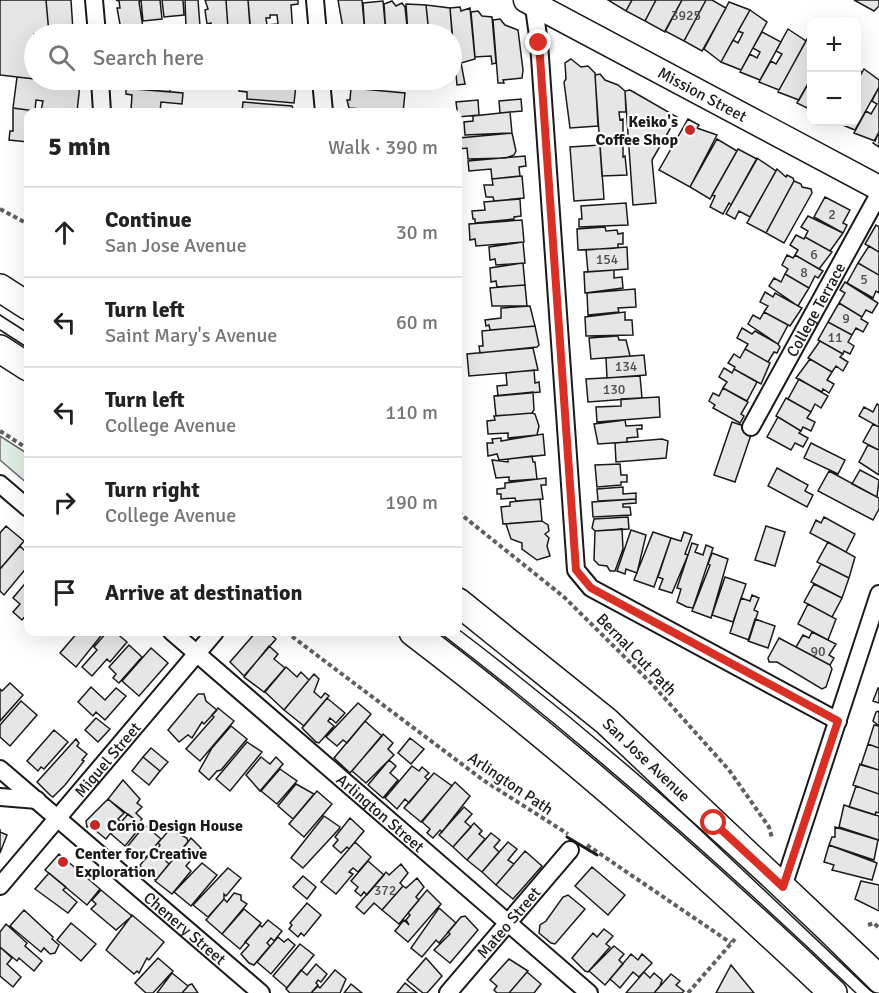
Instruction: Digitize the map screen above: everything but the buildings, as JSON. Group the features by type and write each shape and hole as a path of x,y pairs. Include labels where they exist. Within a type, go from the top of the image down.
{"main road":[{"name":"Mission Street","path":"531,1 879,189"},
{"path":"0,288 24,303"},
{"path":"0,349 24,364"},
{"name":"San Jose Avenue","path":"462,605 606,721 879,978"},
{"path":"418,636 522,717 605,786 738,903 833,993"}],"street":[{"path":"94,0 96,24"},
{"path":"315,0 317,24"},
{"path":"531,1 539,43 576,570 591,588 838,721"},
{"path":"101,90 102,108"},
{"path":"322,90 324,108"},
{"name":"College Terrace","path":"750,427 879,194"},
{"path":"0,484 24,505"},
{"path":"783,887 878,598"},
{"name":"Arlington Street","path":"177,636 590,993"},
{"name":"Miguel Street","path":"0,886 212,636"},
{"name":"Chenery Street","path":"0,769 261,993"},
{"path":"0,797 37,801"},
{"name":"Mateo Street","path":"448,993 570,850"}],"path":[{"path":"0,208 24,222"},
{"path":"0,430 24,446"},
{"name":"Bernal Cut Path","path":"462,515 564,597 652,684 729,770 769,827 772,838"},
{"name":"Arlington Path","path":"291,636 483,780 603,854 731,943"},
{"path":"868,925 874,923 879,928"},
{"path":"688,993 735,939"}],"green space":[{"path":"0,436 24,451 24,481 0,460"}],"tram line":[{"path":"0,315 24,330"},
{"path":"0,330 24,345"},
{"path":"462,632 566,714 672,804 775,897 874,993"},
{"path":"444,636 547,718 652,807 856,993"}],"wall":[{"path":"567,837 597,855"}],"place":[{"name":"Keiko's Coffee Shop","path":"690,130"},
{"name":"Corio Design House","path":"95,825"},
{"name":"Center for Creative Exploration","path":"63,862"}],"route":[{"path":"539,43 576,570 591,588 838,721 783,887 714,823"}]}
